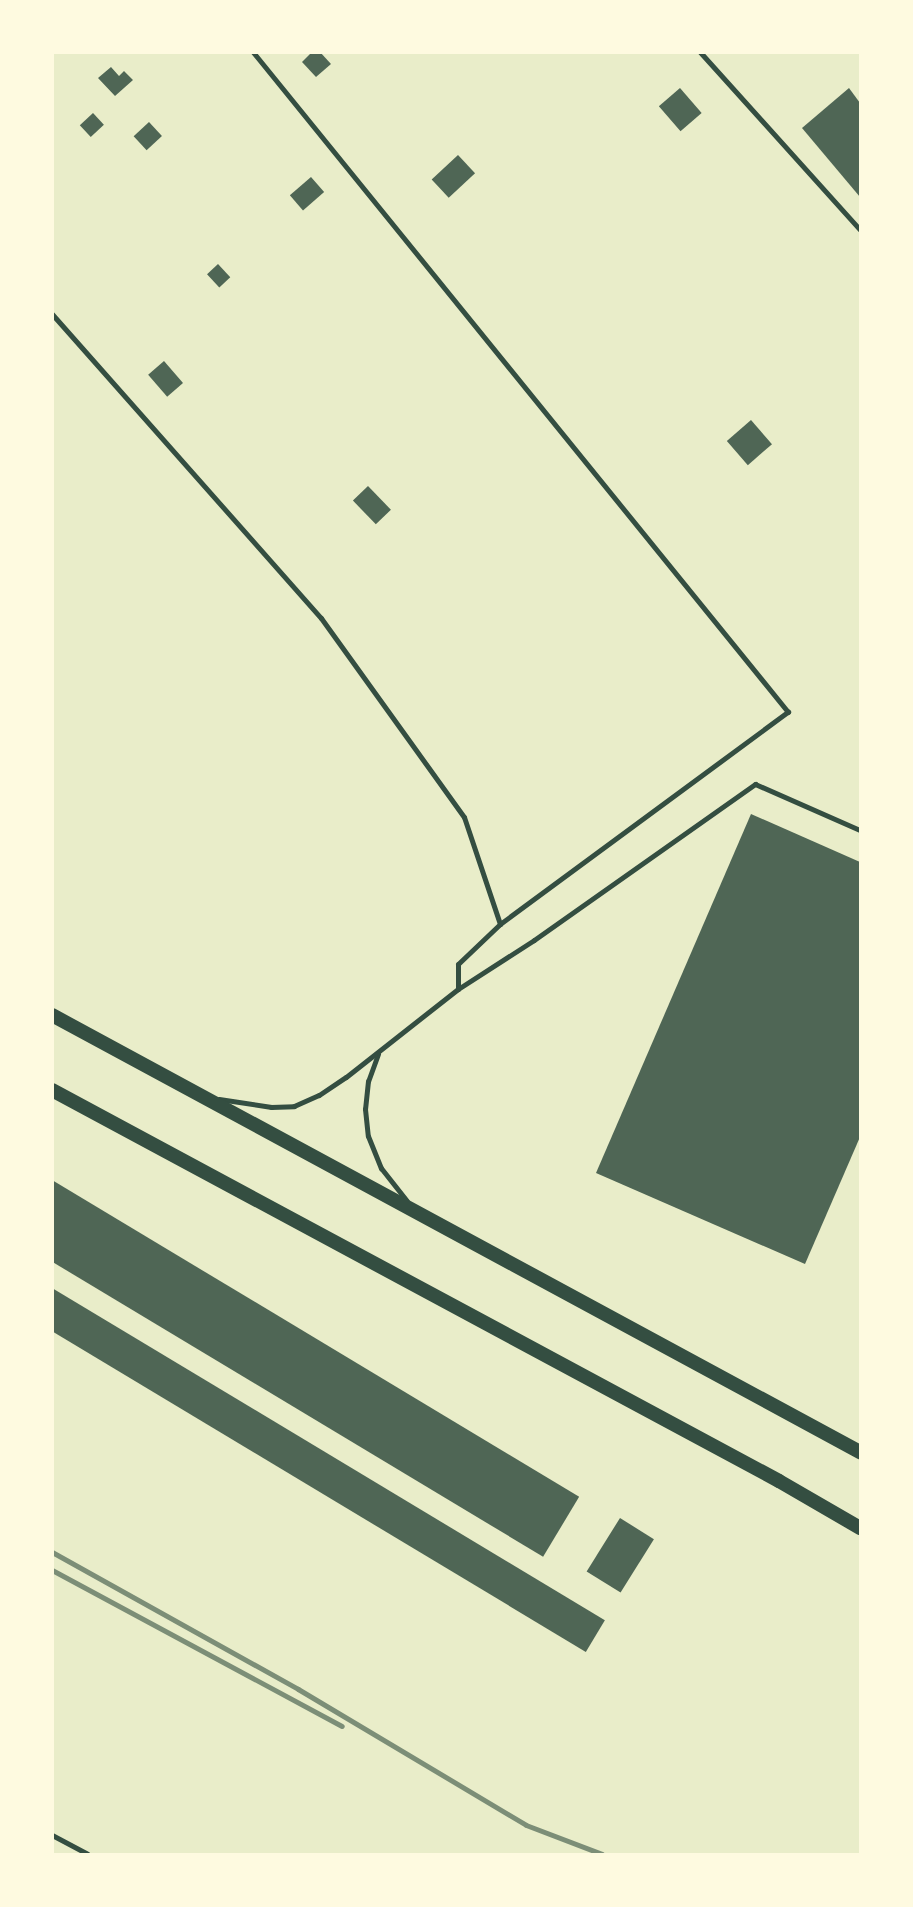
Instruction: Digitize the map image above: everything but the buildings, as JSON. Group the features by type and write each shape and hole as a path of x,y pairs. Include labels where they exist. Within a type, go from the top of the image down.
{"main road":[{"path":"52,1015 860,1452"},
{"path":"52,1090 779,1481 860,1528"}],"lane":[{"path":"253,52 788,712 500,924 458,964 458,989"},
{"path":"700,52 860,230"},
{"path":"52,314 321,618 464,817 500,924"},
{"path":"204,1096 271,1107 294,1105 319,1095 378,1054 458,989 534,940 755,784 860,830"},
{"path":"378,1054 369,1080 365,1110 368,1136 382,1168 413,1208"},
{"path":"52,1835 87,1854"}],"railway":[{"path":"52,1552 298,1689 526,1825 602,1854"},
{"path":"52,1570 342,1726"}]}
